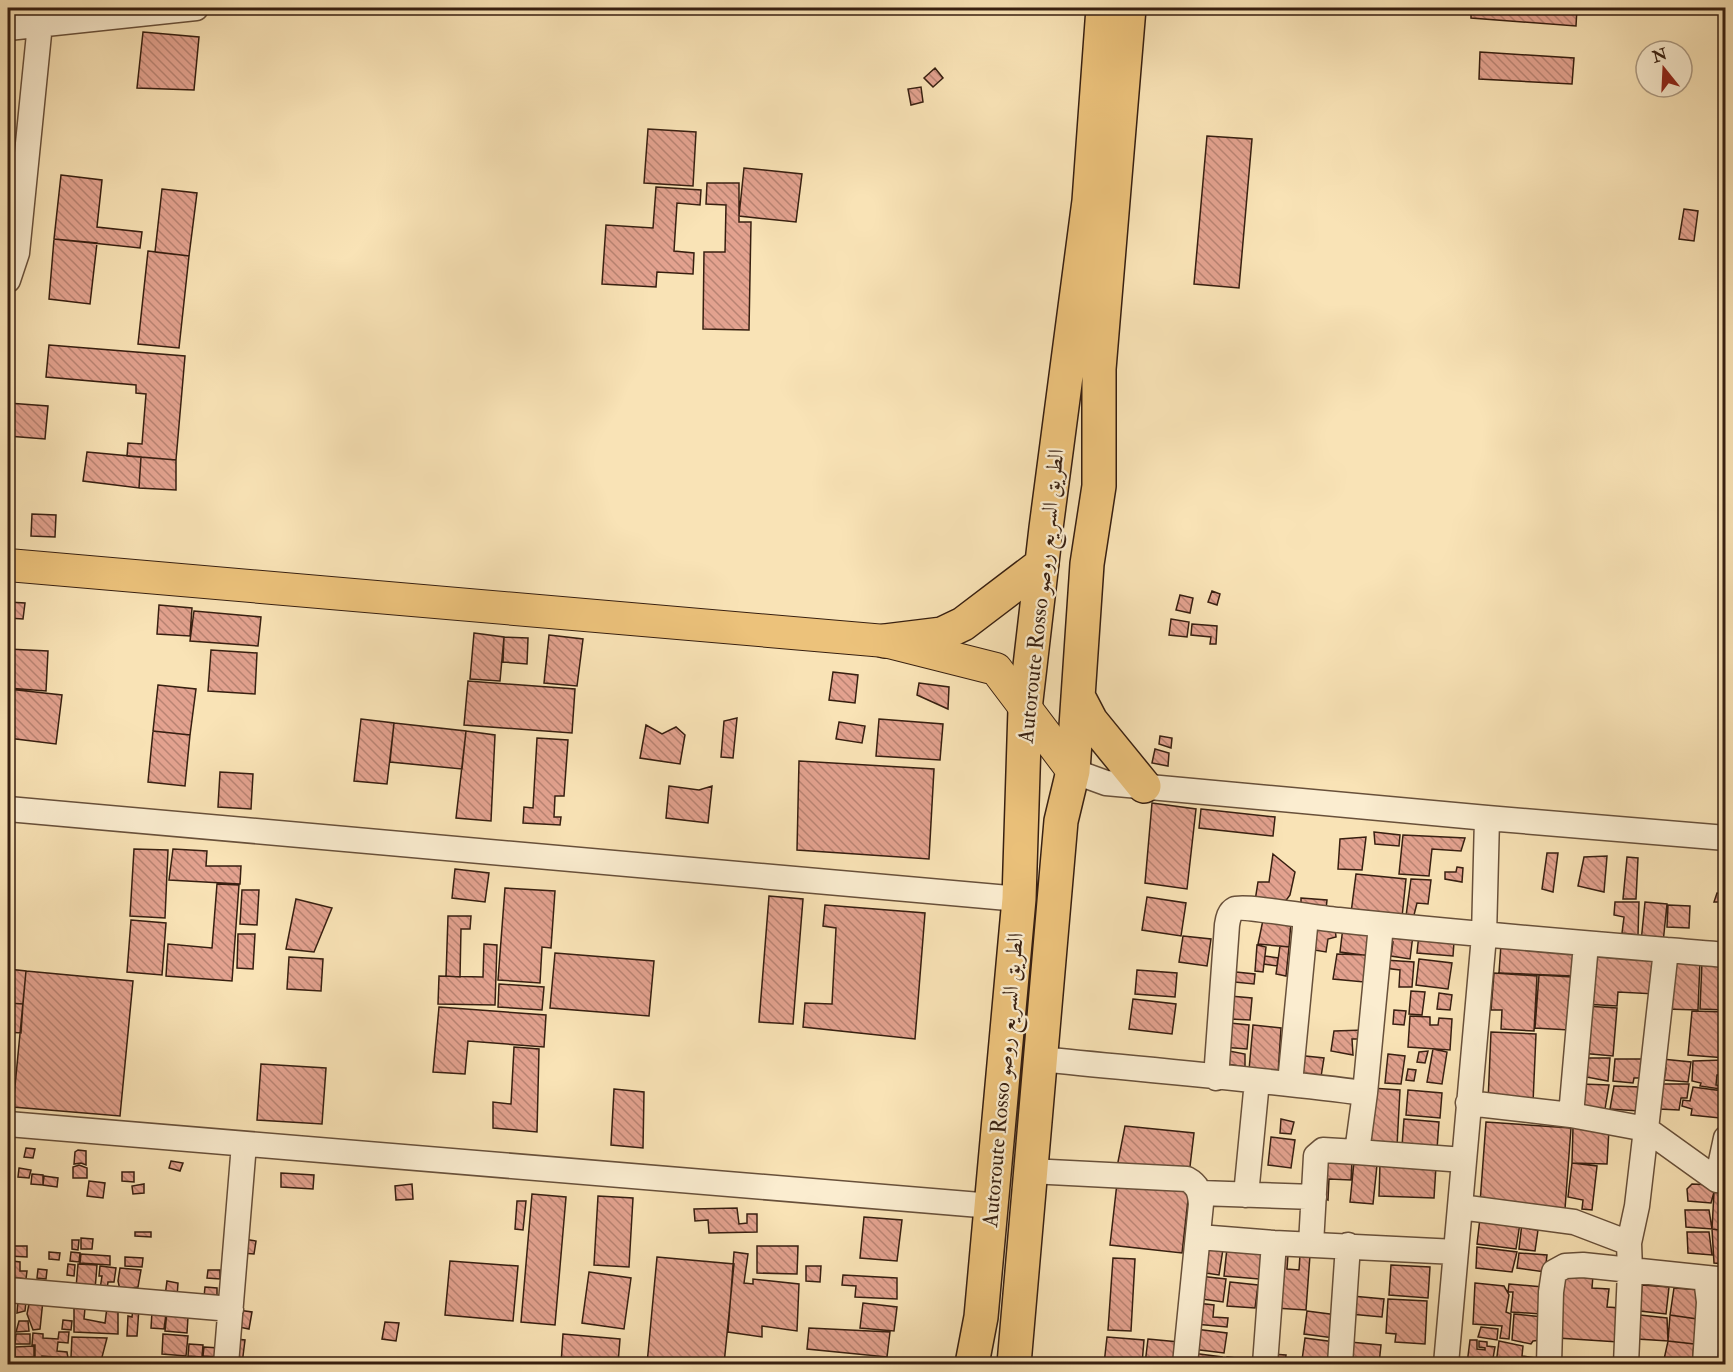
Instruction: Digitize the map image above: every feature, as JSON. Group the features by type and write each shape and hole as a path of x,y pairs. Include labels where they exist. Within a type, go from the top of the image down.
{"highway":[{"name":"Autoroute Rosso الطريق السريع روصو","path":"972,1365 981,1317 1019,899 1025,709 1089,201 1103,8"},
{"name":"Autoroute Rosso الطريق السريع روصو","path":"1014,1365 1061,821 1073,771 1087,564 1099,486 1099,369 1129,8"},
{"path":"885,641 942,634 963,624 1042,564"},
{"path":"1078,696 1091,721 1144,786"}],"main road":[{"path":"8,565 885,641 996,669 1073,771"}],"street":[{"path":"8,28 184,8"},
{"path":"8,280 17,254 40,24"},
{"path":"1073,771 1106,783 1725,838"},
{"path":"8,809 1019,899"},
{"path":"1446,1365 1484,936 1488,818"},
{"path":"1215,1078 1229,915 1234,909 1246,908 1306,917 1484,936 1725,955"},
{"path":"1290,1083 1306,917"},
{"path":"1357,1152 1381,925"},
{"path":"1571,1115 1586,944"},
{"path":"1626,1365 1629,1243 1637,1206 1666,950"},
{"path":"1040,1059 1215,1078 1290,1083 1365,1093"},
{"path":"1246,1195 1257,1081"},
{"path":"1468,1103 1571,1115 1646,1129 1721,1180 1725,1138"},
{"path":"8,1124 992,1206"},
{"path":"226,1365 244,1144"},
{"path":"1311,1244 1318,1152 1323,1150 1464,1160"},
{"path":"1030,1171 1187,1179 1194,1183 1200,1193 1199,1237 1185,1365"},
{"path":"1200,1193 1314,1197"},
{"path":"1460,1207 1574,1222 1629,1243"},
{"path":"1199,1237 1456,1252"},
{"path":"1265,1365 1274,1243"},
{"path":"1340,1365 1348,1245"},
{"path":"1549,1365 1551,1292 1554,1272 1565,1266 1583,1265 1716,1279 1709,1302 1705,1365"},
{"path":"8,1290 231,1309"}],"building":[{"path":"1471,8 1577,8 1576,26 1471,18"},
{"path":"143,32 199,37 194,90 137,88"},
{"path":"1480,52 1574,58 1572,84 1479,79"},
{"path":"935,68 943,78 933,87 924,78"},
{"path":"921,87 923,102 911,105 908,89"},
{"path":"648,129 696,132 693,186 644,183"},
{"path":"1207,136 1252,139 1239,288 1194,284"},
{"path":"744,168 802,174 796,222 739,216"},
{"path":"61,175 102,180 97,227 142,232 140,248 54,239"},
{"path":"707,183 739,183 739,222 751,222 749,330 703,329 704,252 725,252 726,205 706,204"},
{"path":"656,187 701,190 700,205 677,203 674,251 694,253 693,274 657,272 656,287 602,284 606,225 653,228"},
{"path":"162,189 197,193 189,256 155,252"},
{"path":"1684,209 1698,211 1694,241 1679,239"},
{"path":"54,239 97,243 90,304 49,299"},
{"path":"148,251 189,256 179,348 138,344"},
{"path":"49,345 185,356 176,460 127,456 128,443 142,444 146,394 136,393 136,385 46,377"},
{"path":"8,403 48,406 45,439 8,436"},
{"path":"87,452 141,457 139,488 83,481"},
{"path":"141,457 176,460 176,490 139,488"},
{"path":"32,514 56,515 55,537 31,536"},
{"path":"1212,591 1220,594 1217,605 1208,602"},
{"path":"1180,595 1193,598 1190,613 1176,610"},
{"path":"8,602 25,603 23,619 8,618"},
{"path":"159,605 192,608 190,636 157,634"},
{"path":"194,611 261,617 258,646 190,641"},
{"path":"1171,619 1189,622 1187,637 1169,635"},
{"path":"1192,624 1217,626 1216,644 1210,644 1211,637 1191,635"},
{"path":"474,633 504,637 500,681 470,679"},
{"path":"549,635 583,639 577,686 544,683"},
{"path":"504,637 528,638 527,664 503,662"},
{"path":"8,649 48,651 46,691 8,688"},
{"path":"211,650 257,653 255,694 208,691"},
{"path":"833,672 858,675 855,703 829,700"},
{"path":"468,681 575,689 572,733 464,725"},
{"path":"919,683 949,687 948,709 917,695"},
{"path":"158,685 196,689 190,735 153,731"},
{"path":"8,689 62,695 56,744 8,738"},
{"path":"737,718 733,758 721,757 724,721"},
{"path":"361,719 394,723 387,784 354,781"},
{"path":"879,719 943,724 940,760 876,756"},
{"path":"839,722 865,726 862,743 836,739"},
{"path":"394,723 466,731 462,769 390,762"},
{"path":"646,725 662,734 676,727 685,735 680,764 640,758"},
{"path":"153,731 190,735 185,786 148,782"},
{"path":"466,731 495,735 491,821 456,818"},
{"path":"1160,736 1172,738 1171,748 1159,744"},
{"path":"537,738 568,740 564,796 555,796 554,817 561,817 560,825 523,823 524,807 533,808"},
{"path":"1155,749 1169,753 1168,766 1152,763"},
{"path":"799,761 934,769 929,859 797,850"},
{"path":"220,772 253,774 251,809 218,807"},
{"path":"669,786 699,790 712,786 708,823 666,818"},
{"path":"1152,803 1196,809 1187,889 1145,883"},
{"path":"1201,809 1275,817 1273,836 1199,828"},
{"path":"1374,832 1400,835 1399,846 1375,844"},
{"path":"1403,835 1465,838 1461,851 1432,849 1429,876 1399,874"},
{"path":"1366,837 1362,870 1338,869 1340,839"},
{"path":"134,849 168,850 165,918 130,916"},
{"path":"173,849 207,851 206,866 241,866 240,884 169,880"},
{"path":"1547,853 1558,853 1553,892 1542,889"},
{"path":"1273,854 1295,872 1290,895 1282,906 1255,901 1258,882 1269,882"},
{"path":"1607,856 1604,892 1578,886 1584,857"},
{"path":"1627,857 1638,858 1636,899 1623,899"},
{"path":"1457,867 1463,868 1462,882 1445,879 1445,872 1456,872"},
{"path":"455,869 489,873 485,902 452,898"},
{"path":"1356,874 1406,879 1402,917 1351,913"},
{"path":"1411,879 1431,880 1428,904 1417,903 1413,919 1406,916"},
{"path":"217,884 239,885 232,981 166,976 168,944 212,948"},
{"path":"505,888 555,891 551,948 542,947 540,983 498,980"},
{"path":"242,890 259,890 257,925 240,924"},
{"path":"1717,893 1726,894 1726,902 1714,902"},
{"path":"769,896 803,899 793,1024 759,1022"},
{"path":"1147,897 1186,903 1181,936 1142,930"},
{"path":"1301,898 1327,900 1326,910 1301,907"},
{"path":"296,899 332,908 314,952 286,949"},
{"path":"1615,902 1639,902 1638,935 1622,933 1624,917 1614,915"},
{"path":"1645,902 1667,904 1663,943 1641,942"},
{"path":"825,905 925,913 915,1039 803,1027 805,1003 832,1004 836,928 823,926"},
{"path":"1668,905 1690,906 1689,928 1667,927"},
{"path":"448,916 471,916 470,929 461,929 460,977 446,976"},
{"path":"131,920 166,923 162,975 127,972"},
{"path":"1263,920 1291,922 1289,947 1258,944"},
{"path":"1312,926 1335,928 1336,937 1328,939 1326,952 1308,949"},
{"path":"1343,927 1372,931 1370,956 1340,952"},
{"path":"1386,931 1413,935 1410,959 1391,956 1393,942 1384,941"},
{"path":"238,934 255,934 253,969 237,968"},
{"path":"1419,934 1454,942 1453,956 1417,953"},
{"path":"1183,936 1211,939 1207,966 1179,962"},
{"path":"484,944 497,945 495,1005 438,1004 439,976 483,977"},
{"path":"1501,944 1576,948 1574,976 1499,973"},
{"path":"1257,945 1266,947 1263,972 1255,971"},
{"path":"1280,946 1289,947 1286,976 1276,974"},
{"path":"1588,948 1659,952 1656,994 1618,992 1617,1006 1584,1004"},
{"path":"555,953 654,961 649,1016 550,1008"},
{"path":"1337,954 1367,955 1364,982 1333,979"},
{"path":"1265,956 1278,958 1277,966 1264,964"},
{"path":"289,957 323,959 321,991 287,989"},
{"path":"1419,959 1452,963 1448,989 1416,985"},
{"path":"1385,960 1414,962 1412,987 1399,987 1400,970 1384,968"},
{"path":"1669,960 1700,961 1698,1010 1666,1009"},
{"path":"1702,962 1726,963 1726,1010 1700,1009"},
{"path":"8,969 26,971 23,1004 8,1003"},
{"path":"1137,970 1177,973 1175,997 1135,994"},
{"path":"26,971 133,981 120,1116 13,1107"},
{"path":"1226,971 1255,974 1254,984 1225,981"},
{"path":"1494,973 1537,976 1534,1031 1501,1029 1502,1010 1491,1010"},
{"path":"1539,975 1572,977 1569,1030 1535,1028"},
{"path":"499,984 544,987 542,1010 498,1007"},
{"path":"1411,991 1425,992 1422,1015 1409,1014"},
{"path":"1439,993 1452,995 1450,1010 1437,1009"},
{"path":"1230,996 1252,998 1250,1020 1230,1019"},
{"path":"1133,999 1176,1004 1172,1034 1129,1029"},
{"path":"8,1003 23,1004 21,1033 8,1032"},
{"path":"1585,1006 1617,1008 1613,1056 1580,1053"},
{"path":"439,1007 546,1015 544,1047 468,1041 465,1074 433,1072"},
{"path":"1394,1010 1406,1011 1404,1025 1393,1024"},
{"path":"1692,1011 1726,1012 1726,1058 1688,1055"},
{"path":"1410,1016 1430,1017 1430,1025 1438,1025 1439,1018 1452,1019 1450,1050 1408,1047"},
{"path":"1230,1023 1249,1025 1247,1049 1222,1047"},
{"path":"1253,1025 1281,1028 1278,1074 1249,1070"},
{"path":"1364,1030 1363,1039 1352,1039 1353,1055 1331,1051 1334,1031"},
{"path":"1491,1032 1536,1034 1533,1103 1488,1102"},
{"path":"514,1047 539,1049 537,1132 493,1128 493,1102 511,1104"},
{"path":"1433,1049 1447,1052 1442,1084 1427,1082"},
{"path":"1224,1050 1245,1054 1245,1067 1227,1064"},
{"path":"1428,1051 1425,1063 1417,1062 1419,1052"},
{"path":"1388,1054 1405,1056 1401,1084 1385,1083"},
{"path":"1296,1055 1324,1058 1320,1083 1294,1079"},
{"path":"1583,1058 1610,1058 1608,1081 1581,1076"},
{"path":"1615,1059 1644,1059 1643,1078 1634,1078 1633,1083 1613,1081"},
{"path":"1662,1059 1691,1062 1688,1082 1664,1080 1666,1068 1660,1067"},
{"path":"1724,1060 1724,1075 1717,1075 1716,1085 1720,1086 1720,1089 1700,1086 1701,1083 1692,1081 1693,1061"},
{"path":"261,1064 326,1068 322,1124 257,1120"},
{"path":"1408,1069 1416,1070 1414,1081 1406,1080"},
{"path":"1581,1084 1609,1085 1605,1109 1578,1107"},
{"path":"1662,1084 1689,1084 1687,1098 1681,1098 1679,1110 1659,1109"},
{"path":"1614,1086 1640,1087 1639,1111 1610,1109"},
{"path":"1693,1087 1723,1091 1720,1118 1691,1115 1692,1109 1682,1106 1683,1100 1690,1101"},
{"path":"1371,1088 1400,1090 1397,1146 1367,1144"},
{"path":"614,1089 644,1092 643,1148 611,1145"},
{"path":"1408,1090 1442,1093 1440,1118 1406,1115"},
{"path":"1281,1119 1294,1122 1291,1134 1280,1133"},
{"path":"1404,1119 1439,1122 1437,1149 1402,1146"},
{"path":"1486,1122 1571,1128 1565,1209 1480,1203"},
{"path":"1125,1126 1194,1133 1189,1175 1117,1167"},
{"path":"1573,1127 1609,1129 1607,1164 1572,1163"},
{"path":"1271,1137 1295,1140 1291,1168 1268,1165"},
{"path":"26,1148 35,1149 33,1158 24,1157"},
{"path":"86,1151 86,1165 74,1164 75,1152"},
{"path":"1320,1159 1352,1161 1351,1180 1329,1179 1328,1200 1318,1195"},
{"path":"171,1161 183,1163 180,1171 169,1168"},
{"path":"1354,1162 1377,1165 1373,1204 1350,1202"},
{"path":"1380,1163 1436,1166 1434,1198 1379,1196"},
{"path":"1572,1163 1597,1166 1592,1210 1582,1209 1583,1200 1568,1197"},
{"path":"79,1165 87,1168 87,1178 73,1178 73,1167"},
{"path":"19,1168 31,1170 29,1178 18,1177"},
{"path":"122,1172 134,1172 134,1182 122,1181"},
{"path":"281,1173 314,1175 313,1189 281,1187"},
{"path":"32,1174 43,1175 43,1185 31,1184"},
{"path":"44,1176 58,1178 57,1187 43,1185"},
{"path":"89,1181 105,1183 103,1198 87,1196"},
{"path":"1117,1183 1189,1191 1182,1253 1110,1245"},
{"path":"144,1184 144,1193 133,1194 132,1186"},
{"path":"412,1184 413,1199 396,1200 395,1186"},
{"path":"1692,1184 1713,1185 1711,1203 1688,1201 1687,1189"},
{"path":"1714,1192 1726,1192 1726,1231 1712,1229"},
{"path":"532,1194 566,1197 555,1325 521,1322"},
{"path":"598,1196 633,1198 629,1267 594,1265"},
{"path":"517,1201 526,1201 523,1230 515,1229"},
{"path":"737,1208 739,1224 747,1223 747,1214 757,1214 757,1232 709,1233 708,1220 695,1221 694,1209"},
{"path":"1685,1210 1709,1210 1712,1229 1686,1227"},
{"path":"864,1217 902,1220 897,1261 860,1258"},
{"path":"1480,1218 1520,1223 1516,1249 1477,1244"},
{"path":"1522,1223 1531,1223 1530,1229 1538,1230 1535,1251 1519,1249"},
{"path":"1712,1229 1726,1231 1726,1264 1714,1263"},
{"path":"135,1232 151,1232 151,1237 135,1236"},
{"path":"1687,1232 1709,1232 1712,1255 1688,1253"},
{"path":"81,1238 93,1239 92,1249 81,1249"},
{"path":"244,1239 256,1241 254,1254 242,1253"},
{"path":"72,1240 79,1240 78,1250 72,1249"},
{"path":"10,1246 27,1246 27,1257 10,1256"},
{"path":"757,1246 798,1246 797,1274 757,1273"},
{"path":"1202,1246 1223,1249 1219,1275 1199,1272"},
{"path":"1477,1247 1517,1252 1512,1272 1476,1268"},
{"path":"1227,1248 1262,1252 1259,1279 1224,1276"},
{"path":"49,1252 60,1253 59,1260 49,1259"},
{"path":"71,1252 80,1253 79,1262 70,1261"},
{"path":"734,1252 748,1254 744,1283 753,1284 753,1279 799,1284 797,1331 762,1326 762,1337 728,1332"},
{"path":"1519,1253 1547,1255 1545,1272 1517,1268"},
{"path":"81,1254 110,1256 110,1265 80,1263"},
{"path":"1279,1254 1288,1255 1287,1269 1299,1270 1300,1255 1310,1255 1306,1310 1275,1308"},
{"path":"125,1257 143,1258 142,1267 125,1266"},
{"path":"657,1257 734,1264 724,1364 647,1364"},
{"path":"1113,1258 1135,1259 1131,1331 1108,1330"},
{"path":"12,1261 20,1262 20,1271 27,1271 26,1279 11,1277"},
{"path":"450,1261 518,1266 513,1321 445,1315"},
{"path":"68,1264 75,1265 74,1276 67,1275"},
{"path":"78,1264 97,1265 95,1290 76,1288"},
{"path":"1391,1265 1430,1267 1428,1298 1389,1295"},
{"path":"100,1266 116,1268 114,1282 108,1282 107,1290 100,1289 102,1276 99,1276"},
{"path":"806,1266 821,1266 820,1282 806,1281"},
{"path":"120,1268 141,1270 138,1287 120,1290 118,1281"},
{"path":"38,1269 47,1270 46,1279 37,1278"},
{"path":"208,1270 220,1270 220,1279 207,1278"},
{"path":"589,1272 631,1278 624,1329 582,1323"},
{"path":"1563,1272 1593,1275 1592,1288 1609,1289 1607,1307 1621,1308 1618,1342 1558,1338"},
{"path":"843,1275 897,1278 897,1299 855,1297 856,1286 842,1285"},
{"path":"1199,1276 1226,1279 1223,1302 1195,1298"},
{"path":"167,1281 178,1283 177,1297 165,1296"},
{"path":"1230,1282 1258,1285 1255,1308 1227,1306"},
{"path":"1475,1283 1504,1286 1509,1295 1506,1312 1511,1314 1509,1339 1500,1338 1502,1326 1473,1324"},
{"path":"1509,1284 1543,1287 1541,1314 1511,1312 1513,1292 1508,1292"},
{"path":"1642,1285 1669,1287 1666,1314 1640,1311"},
{"path":"205,1287 217,1288 217,1298 204,1297"},
{"path":"1674,1288 1701,1290 1697,1319 1670,1315"},
{"path":"1352,1296 1384,1299 1382,1317 1350,1314"},
{"path":"30,1299 43,1300 40,1329 33,1330 27,1314"},
{"path":"1388,1299 1427,1301 1425,1344 1395,1342 1396,1334 1386,1333"},
{"path":"10,1300 13,1302 8,1332 8,1304"},
{"path":"18,1300 26,1301 25,1311 17,1313"},
{"path":"863,1303 897,1307 894,1331 860,1328"},
{"path":"1197,1303 1214,1305 1213,1317 1228,1318 1227,1327 1195,1324"},
{"path":"74,1306 85,1308 84,1319 105,1323 107,1307 118,1308 118,1334 74,1332"},
{"path":"133,1308 139,1308 137,1336 127,1336 128,1316 132,1317"},
{"path":"238,1310 252,1312 249,1329 239,1327"},
{"path":"1307,1311 1337,1315 1334,1338 1304,1334"},
{"path":"152,1312 166,1314 164,1329 151,1328"},
{"path":"167,1312 188,1317 187,1333 165,1331"},
{"path":"1514,1314 1543,1317 1541,1340 1533,1341 1531,1344 1512,1340"},
{"path":"1640,1315 1667,1318 1668,1341 1637,1339"},
{"path":"1670,1315 1697,1319 1694,1344 1668,1341"},
{"path":"63,1320 72,1321 71,1330 62,1329"},
{"path":"19,1321 28,1321 29,1331 16,1332"},
{"path":"385,1322 399,1323 396,1341 382,1339"},
{"path":"1481,1327 1498,1329 1497,1340 1478,1337"},
{"path":"809,1328 890,1332 887,1357 807,1349"},
{"path":"1195,1329 1227,1333 1224,1353 1192,1349"},
{"path":"59,1332 69,1332 68,1343 58,1342 57,1351 67,1352 68,1358 42,1356 41,1364 35,1364 33,1333 43,1334 43,1338 58,1339"},
{"path":"16,1334 30,1334 30,1344 15,1344"},
{"path":"163,1334 188,1336 186,1356 162,1354"},
{"path":"563,1334 620,1339 618,1364 561,1364"},
{"path":"72,1337 107,1338 101,1361 71,1357"},
{"path":"1107,1337 1144,1340 1142,1364 1104,1364"},
{"path":"1305,1338 1335,1342 1332,1364 1302,1360"},
{"path":"236,1339 245,1340 242,1364 233,1364"},
{"path":"1148,1339 1179,1342 1177,1364 1145,1364"},
{"path":"1470,1340 1477,1340 1477,1349 1485,1350 1479,1347 1479,1341 1487,1342 1487,1346 1495,1347 1492,1364 1467,1364"},
{"path":"1499,1341 1523,1346 1522,1356 1535,1358 1534,1364 1496,1364"},
{"path":"1668,1341 1694,1344 1692,1364 1663,1364"},
{"path":"1350,1342 1381,1345 1379,1364 1348,1361"},
{"path":"189,1344 203,1345 202,1357 188,1356"},
{"path":"34,1346 34,1357 15,1357 15,1347"},
{"path":"204,1347 219,1348 218,1357 203,1356"},
{"path":"1192,1353 1222,1357 1221,1364 1191,1364"},
{"path":"1271,1354 1286,1355 1285,1364 1270,1364"},
{"path":"188,1356 205,1359 204,1364 187,1364"},
{"path":"1227,1357 1256,1360 1255,1364 1226,1364"}]}
